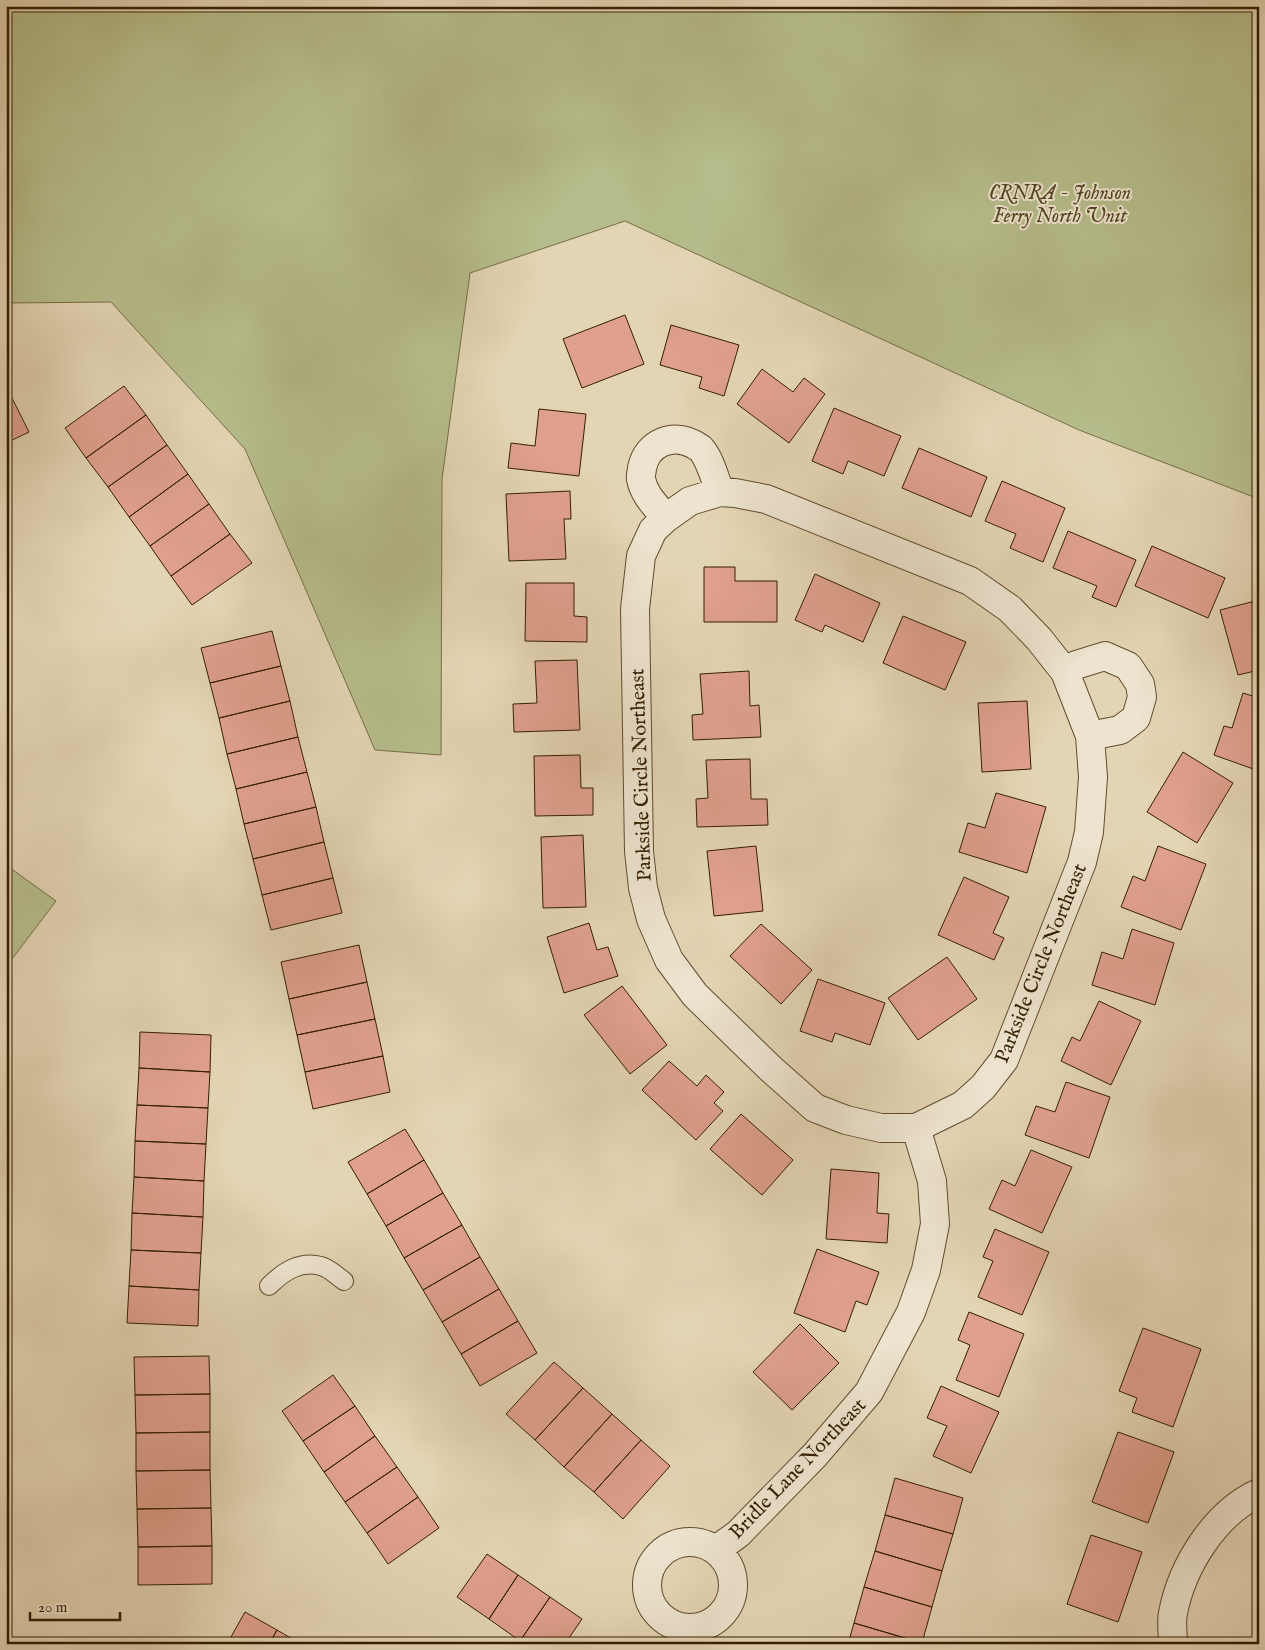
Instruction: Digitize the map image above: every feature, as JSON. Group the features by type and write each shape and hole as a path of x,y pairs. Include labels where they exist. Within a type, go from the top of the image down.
{"street":[{"path":"666,518 648,497 640,478 644,458 655,446 661,443 676,439 687,441 701,449 720,492"},
{"name":"Parkside Circle Northeast","path":"720,492 766,499 970,581 1010,609 1039,639 1065,672 1090,736 1093,777 1089,832 1082,862 1004,1060 983,1087 963,1105 916,1128 881,1128 846,1120 816,1108 771,1069 695,995 669,960 651,919 643,888 639,851 635,609 641,556 653,530 666,518 690,501 720,492"},
{"path":"1065,672 1076,664 1105,656 1128,666 1140,684 1142,697 1136,718 1120,730 1090,736"},
{"name":"Bridle Lane Northeast","path":"716,1550 738,1534 808,1462 869,1392 911,1312 926,1270 935,1224 932,1181 916,1128"},
{"path":"1173,1644 1173,1614 1180,1586 1190,1562 1209,1533 1230,1512 1259,1493"},
{"path":"688,1542 702,1544 716,1550 726,1561 732,1574 733,1589 729,1603 721,1616 711,1623 700,1627 688,1628 669,1635 666,1620 656,1612 650,1602 647,1590 647,1576 652,1564 661,1552 674,1545 688,1542"}],"lane":[{"path":"269,1286 290,1268 307,1265 322,1266 344,1280"}],"green space":[{"name":"CRNRA - Johnson Ferry North Unit","path":"6,6 1259,6 1259,499 1079,430 625,221 470,273 442,479 441,755 375,750 245,449 111,302 6,303"},
{"path":"6,865 56,901 6,967"}],"building":[{"path":"625,315 644,364 582,388 563,339"},
{"path":"671,325 739,345 724,396 699,388 702,377 660,365"},
{"path":"762,369 793,392 804,378 825,394 789,443 737,404"},
{"path":"6,386 29,432 6,443"},
{"path":"124,386 146,415 86,458 65,428"},
{"path":"834,408 901,436 884,476 848,461 843,474 812,461"},
{"path":"539,409 586,414 579,476 508,468 511,443 535,446"},
{"path":"146,415 167,445 108,487 86,458"},
{"path":"167,445 188,474 129,517 108,487"},
{"path":"919,448 987,477 971,517 902,488"},
{"path":"188,474 209,504 150,546 129,517"},
{"path":"1002,481 1065,508 1043,562 1010,548 1016,534 985,521"},
{"path":"570,491 571,519 564,519 566,559 509,561 506,494"},
{"path":"209,504 230,534 171,576 150,546"},
{"path":"1068,531 1136,560 1116,607 1092,597 1097,586 1053,568"},
{"path":"230,534 252,563 192,605 171,576"},
{"path":"1152,546 1225,578 1208,618 1135,586"},
{"path":"704,567 735,567 735,581 777,581 777,622 704,622"},
{"path":"815,574 880,603 863,642 825,625 822,632 795,620"},
{"path":"526,583 574,583 574,616 587,617 587,642 525,641"},
{"path":"1259,600 1259,670 1238,675 1220,610"},
{"path":"903,616 966,642 945,690 883,663"},
{"path":"272,631 281,666 210,683 201,648"},
{"path":"577,660 580,730 514,732 513,704 537,703 535,661"},
{"path":"281,666 290,701 219,718 210,683"},
{"path":"749,671 750,706 759,705 761,737 693,740 692,715 703,714 700,674"},
{"path":"1243,693 1259,698 1259,771 1214,755 1224,726 1232,728"},
{"path":"290,701 298,737 227,754 219,718"},
{"path":"1027,701 1031,769 982,772 978,703"},
{"path":"298,737 307,772 236,789 227,754"},
{"path":"1183,752 1233,783 1197,843 1147,812"},
{"path":"580,755 581,788 593,788 593,815 535,816 534,756"},
{"path":"750,759 751,799 767,799 768,825 697,827 696,799 708,798 706,760"},
{"path":"307,772 316,807 244,824 236,789"},
{"path":"996,793 1046,807 1027,873 959,852 968,823 985,828"},
{"path":"316,807 324,842 253,859 244,824"},
{"path":"583,835 586,907 543,908 541,837"},
{"path":"324,842 333,878 262,895 253,859"},
{"path":"756,846 763,911 714,916 707,851"},
{"path":"1158,846 1206,864 1181,930 1121,907 1133,876 1145,881"},
{"path":"964,877 1009,897 993,933 1004,938 994,960 938,935"},
{"path":"333,878 342,913 271,930 262,895"},
{"path":"589,923 597,950 608,947 618,976 564,993 547,937"},
{"path":"761,924 812,970 781,1004 730,956"},
{"path":"1132,929 1174,943 1155,1005 1092,985 1102,952 1123,959"},
{"path":"359,945 367,982 289,999 281,962"},
{"path":"947,957 977,999 918,1040 888,998"},
{"path":"818,979 885,1003 870,1045 835,1033 832,1042 800,1031"},
{"path":"367,982 375,1019 297,1035 289,999"},
{"path":"622,986 667,1045 630,1074 584,1015"},
{"path":"1099,1001 1141,1021 1111,1085 1061,1061 1072,1037 1080,1041"},
{"path":"375,1019 383,1056 305,1072 297,1035"},
{"path":"140,1032 211,1035 210,1072 139,1068"},
{"path":"383,1056 390,1092 313,1109 305,1072"},
{"path":"669,1061 697,1086 706,1075 724,1092 714,1103 723,1111 696,1140 642,1090"},
{"path":"139,1068 210,1072 208,1108 137,1105"},
{"path":"1066,1082 1110,1097 1089,1158 1025,1135 1036,1106 1055,1112"},
{"path":"137,1105 208,1108 206,1144 135,1141"},
{"path":"741,1114 793,1160 762,1195 710,1149"},
{"path":"405,1129 424,1160 367,1194 348,1162"},
{"path":"135,1141 206,1144 204,1181 134,1177"},
{"path":"1031,1150 1072,1167 1042,1233 989,1209 1002,1180 1015,1186"},
{"path":"424,1160 443,1193 386,1226 367,1194"},
{"path":"831,1169 879,1173 877,1213 889,1214 887,1243 826,1239"},
{"path":"134,1177 204,1181 203,1217 132,1213"},
{"path":"443,1193 462,1225 404,1258 386,1226"},
{"path":"132,1213 203,1217 201,1253 131,1250"},
{"path":"462,1225 480,1257 423,1290 404,1258"},
{"path":"995,1229 1049,1252 1022,1315 978,1297 993,1261 983,1257"},
{"path":"817,1249 879,1272 867,1305 856,1301 845,1332 794,1313"},
{"path":"131,1250 201,1253 199,1290 129,1286"},
{"path":"480,1257 499,1289 442,1322 423,1290"},
{"path":"129,1286 199,1290 198,1326 127,1323"},
{"path":"499,1289 518,1321 461,1354 442,1322"},
{"path":"969,1312 1024,1334 999,1397 956,1380 970,1345 958,1340"},
{"path":"518,1321 537,1353 480,1386 461,1354"},
{"path":"800,1324 839,1363 792,1410 753,1372"},
{"path":"1143,1328 1201,1349 1173,1427 1132,1412 1137,1398 1119,1391"},
{"path":"209,1356 210,1394 135,1395 134,1357"},
{"path":"554,1362 583,1388 535,1440 506,1414"},
{"path":"333,1375 355,1406 303,1441 282,1411"},
{"path":"941,1386 999,1412 971,1473 933,1456 947,1426 927,1418"},
{"path":"583,1388 612,1414 564,1467 535,1440"},
{"path":"210,1394 210,1432 136,1433 135,1395"},
{"path":"355,1406 375,1436 324,1472 303,1441"},
{"path":"612,1414 641,1440 594,1492 564,1467"},
{"path":"210,1432 210,1470 136,1471 136,1433"},
{"path":"1118,1432 1174,1452 1148,1523 1092,1502"},
{"path":"375,1436 397,1467 345,1502 324,1472"},
{"path":"641,1440 670,1466 623,1519 594,1492"},
{"path":"397,1467 418,1497 367,1533 345,1502"},
{"path":"210,1470 211,1508 137,1509 136,1471"},
{"path":"895,1478 963,1498 953,1534 885,1515"},
{"path":"418,1497 439,1528 388,1564 367,1533"},
{"path":"211,1508 212,1546 138,1547 137,1509"},
{"path":"885,1515 953,1534 942,1571 875,1551"},
{"path":"1091,1535 1142,1552 1118,1622 1067,1604"},
{"path":"212,1546 212,1584 138,1585 138,1547"},
{"path":"875,1551 942,1571 932,1607 864,1587"},
{"path":"487,1554 518,1575 489,1619 457,1597"},
{"path":"518,1575 550,1597 520,1641 489,1619"},
{"path":"864,1587 932,1607 922,1643 854,1623"},
{"path":"550,1597 582,1619 565,1644 524,1644 520,1641"},
{"path":"245,1612 277,1630 269,1644 227,1644"},
{"path":"854,1623 922,1643 848,1644"},
{"path":"277,1630 301,1644 269,1644"},
{"path":"1107,1642 1107,1644 1050,1644"}]}
